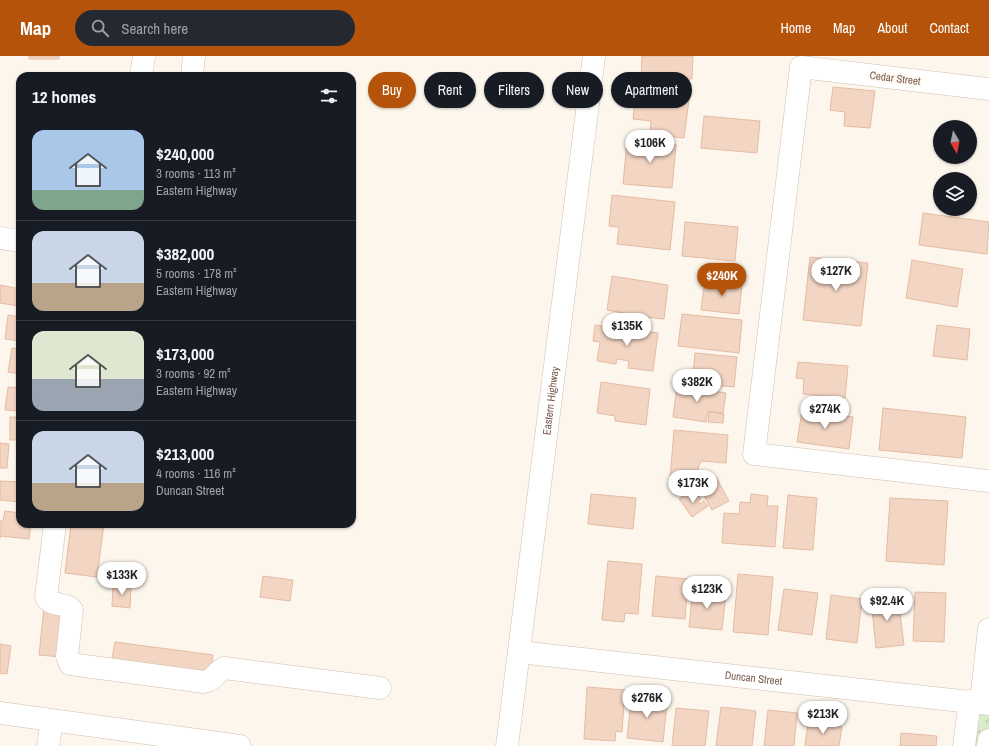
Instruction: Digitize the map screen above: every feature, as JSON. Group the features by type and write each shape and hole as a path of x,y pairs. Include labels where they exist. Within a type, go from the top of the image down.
{"street":[{"path":"142,72 144,56"},
{"path":"192,72 194,56"},
{"name":"Eastern Highway","path":"507,746 594,56"},
{"name":"Cedar Street","path":"989,89 801,67 754,454 989,481"},
{"path":"0,238 16,240"},
{"path":"55,528 46,597 50,602 70,607 72,610 67,656 70,664 204,682 213,679 220,670 224,668 380,688"},
{"path":"964,746 980,702 989,629"},
{"name":"Duncan Street","path":"518,652 980,702"},
{"path":"0,713 240,746"},
{"path":"48,746 52,720"},
{"path":"988,746 989,740"}],"green space":[{"path":"974,707 989,709 989,746 968,746"}],"building":[{"path":"29,56 59,56 59,59 29,59"},
{"path":"642,56 693,56 692,79 692,72 641,72"},
{"path":"833,87 875,91 870,128 844,126 845,112 830,110"},
{"path":"634,108 688,108 684,138 650,134 651,121 633,119"},
{"path":"704,116 760,121 757,153 701,148"},
{"path":"627,141 676,145 672,188 623,184"},
{"path":"612,195 675,202 670,250 617,244 619,227 609,226"},
{"path":"923,213 933,214 933,216 945,216 989,222 987,254 919,245"},
{"path":"685,222 738,227 735,261 682,256"},
{"path":"810,257 868,263 861,326 803,320"},
{"path":"912,260 963,269 957,307 906,298"},
{"path":"612,276 668,285 664,319 645,317 645,320 623,317 624,313 607,310"},
{"path":"705,280 742,284 739,314 701,310"},
{"path":"0,285 16,288 16,306 0,303"},
{"path":"682,314 742,320 739,353 678,346"},
{"path":"8,315 16,316 16,340 5,339"},
{"path":"595,325 658,333 653,371 628,368 629,361 617,359 616,364 597,361 600,342 593,341"},
{"path":"937,325 970,329 967,360 933,356"},
{"path":"12,348 16,348 16,373 8,372"},
{"path":"695,353 737,357 734,387 692,383"},
{"path":"798,362 848,366 845,398 803,394 804,379 796,378"},
{"path":"601,382 650,389 646,425 615,421 615,416 597,413"},
{"path":"677,386 726,393 723,413 708,411 706,422 673,417"},
{"path":"8,387 16,388 16,411 5,410"},
{"path":"883,408 966,417 962,458 879,450"},
{"path":"802,411 853,417 849,449 797,442"},
{"path":"709,412 724,414 723,423 708,422"},
{"path":"10,417 16,417 16,440 10,440"},
{"path":"674,430 728,435 726,463 701,461 696,474 686,480 670,479"},
{"path":"0,443 9,444 7,468 0,468"},
{"path":"716,477 729,501 712,510 699,487"},
{"path":"0,481 16,482 16,502 0,500"},
{"path":"689,492 692,497 697,494 701,499 698,501 700,504 704,501 708,506 692,517 679,499"},
{"path":"591,494 636,498 633,529 588,524"},
{"path":"751,494 768,496 767,506 778,506 775,547 722,543 724,513 739,514 740,502 750,503"},
{"path":"788,495 817,498 813,550 783,548"},
{"path":"890,498 948,501 944,565 886,561"},
{"path":"5,511 16,512 16,528 30,528 29,539 1,536 0,538 0,521 3,521"},
{"path":"71,528 103,528 97,577 65,573"},
{"path":"608,561 642,564 638,614 625,613 624,622 602,620"},
{"path":"738,574 773,577 768,635 733,632"},
{"path":"263,576 293,580 290,601 260,597"},
{"path":"656,576 688,579 685,619 652,616"},
{"path":"113,585 131,587 130,608 112,606"},
{"path":"693,589 726,593 722,630 689,627"},
{"path":"784,589 818,593 812,635 778,630"},
{"path":"915,592 946,593 944,642 913,641"},
{"path":"831,595 862,599 857,643 826,639"},
{"path":"898,596 904,645 876,648 871,600"},
{"path":"44,607 67,609 61,657 39,655"},
{"path":"115,642 213,655 210,677 111,664"},
{"path":"0,644 11,646 7,674 0,673"},
{"path":"587,687 625,690 622,732 616,731 615,741 584,739"},
{"path":"645,691 656,692 655,703 667,704 663,742 627,738 631,701 643,703"},
{"path":"721,707 756,711 752,746 716,746"},
{"path":"676,708 709,711 705,746 672,746"},
{"path":"768,710 797,713 794,746 764,746"},
{"path":"808,723 842,727 839,746 805,746"},
{"path":"901,733 937,736 936,746 900,746"}]}
